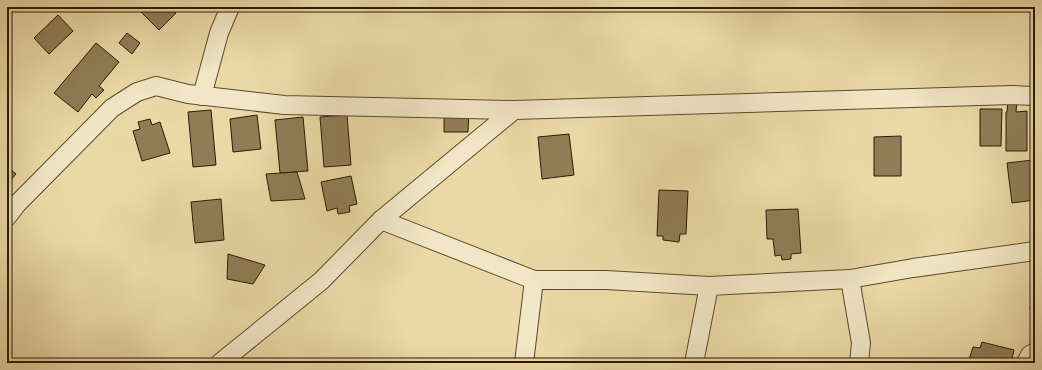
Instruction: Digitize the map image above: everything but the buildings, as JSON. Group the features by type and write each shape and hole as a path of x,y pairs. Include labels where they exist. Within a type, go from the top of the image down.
{"street":[{"path":"202,96 219,33 230,7"},
{"path":"7,217 17,204 112,108 137,92 156,86 188,94 284,105 514,110 1012,95 1035,96"},
{"path":"220,363 321,281 381,220 514,110"},
{"path":"381,220 534,280 606,280 709,286 850,279 913,268 1035,251"},
{"path":"850,279 861,343 858,363"},
{"path":"524,363 534,280"},
{"path":"694,363 709,286"},
{"path":"1026,363 1030,355 1035,352"}]}
